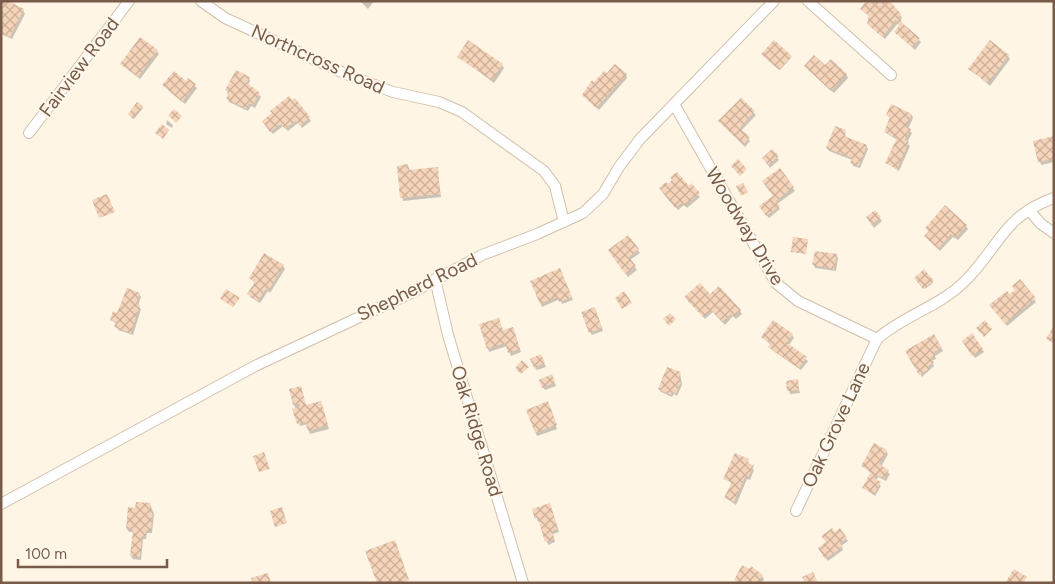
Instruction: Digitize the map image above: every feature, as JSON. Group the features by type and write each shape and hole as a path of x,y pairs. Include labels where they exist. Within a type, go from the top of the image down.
{"street":[{"name":"Fairview Road","path":"29,132 129,1"},
{"name":"Northcross Road","path":"201,1 225,18 346,74 393,92 438,102 462,112 544,171 555,186 564,222"},
{"name":"Shepherd Road","path":"1,504 255,366 413,292 482,255 583,213 594,205 603,194 629,152 774,1"},
{"path":"808,1 891,75"},
{"name":"Woodway Drive","path":"674,104 776,284 798,301 877,339"},
{"path":"877,339 886,330 950,294 975,271 1000,236 1029,210 1054,198"},
{"path":"1029,210 1041,224 1054,233"},
{"name":"Oak Ridge Road","path":"435,279 448,335 522,583"},
{"name":"Oak Grove Lane","path":"796,511 877,339"}],"building":[{"path":"1,1 8,1 24,9 10,37 1,32"},
{"path":"866,1 890,1 901,14 899,17 902,23 920,38 912,47 894,32 899,26 896,20 882,37 867,24 869,16 860,9"},
{"path":"140,37 158,50 138,77 120,64"},
{"path":"468,40 503,64 492,80 457,57"},
{"path":"774,40 792,56 779,70 761,54"},
{"path":"990,40 1009,55 988,83 968,69"},
{"path":"814,55 825,65 831,59 847,74 831,91 804,66"},
{"path":"615,64 627,74 596,108 582,95 592,80 594,82 604,71 607,73"},
{"path":"236,70 250,77 247,83 260,93 253,105 249,103 247,109 226,99 229,92 225,90"},
{"path":"174,71 186,81 188,78 196,84 182,102 162,85"},
{"path":"289,96 292,100 295,98 310,117 300,126 296,121 285,129 281,124 270,132 262,121 272,113 270,111"},
{"path":"741,98 755,111 740,128 750,137 743,145 718,121"},
{"path":"137,102 143,106 133,119 128,114"},
{"path":"891,104 912,114 906,127 911,129 905,140 909,142 897,169 885,163 897,138 884,132 890,117 886,115"},
{"path":"174,109 182,116 176,123 168,115"},
{"path":"162,124 169,130 163,139 155,133"},
{"path":"835,126 846,130 844,136 867,145 859,166 850,163 852,158 826,148"},
{"path":"1054,136 1054,159 1038,162 1033,141"},
{"path":"772,149 779,156 768,165 762,158"},
{"path":"738,159 747,169 740,176 731,166"},
{"path":"408,164 409,170 438,167 440,194 400,198 397,166"},
{"path":"780,168 794,187 776,201 780,206 766,216 759,206 773,196 762,181"},
{"path":"677,172 689,186 691,183 700,193 685,206 682,203 675,208 659,188 666,182 668,184 672,180 670,177"},
{"path":"743,183 748,192 741,196 736,186"},
{"path":"107,194 115,212 99,218 92,200"},
{"path":"945,205 967,225 955,238 951,234 938,249 924,236 929,231 925,228"},
{"path":"875,210 881,217 872,225 866,217"},
{"path":"628,235 639,249 629,257 636,266 625,274 608,250"},
{"path":"793,237 808,239 806,254 791,252"},
{"path":"815,251 837,254 834,269 812,265"},
{"path":"264,253 284,265 269,290 266,289 258,301 247,294 255,282 249,278"},
{"path":"560,268 572,297 559,302 557,297 540,304 530,281"},
{"path":"924,269 934,281 923,289 914,278"},
{"path":"1020,279 1036,298 1005,324 989,305 1007,291 1010,294 1015,290 1012,286"},
{"path":"700,283 710,294 719,286 741,310 734,317 731,314 722,322 711,310 703,317 684,297"},
{"path":"127,288 140,293 136,304 140,305 131,333 114,327 116,322 110,320 113,311 117,313"},
{"path":"226,289 240,298 233,307 220,299"},
{"path":"624,291 632,303 622,309 615,298"},
{"path":"595,307 602,328 589,333 581,312"},
{"path":"670,313 676,319 669,326 663,319"},
{"path":"499,318 503,330 513,327 520,349 508,353 505,343 487,349 479,324"},
{"path":"773,320 793,334 787,343 807,357 799,368 768,347 771,344 761,337"},
{"path":"985,320 992,329 984,337 976,328"},
{"path":"1054,325 1054,343 1046,339"},
{"path":"972,333 983,349 972,356 962,341"},
{"path":"934,334 942,348 934,352 935,355 931,358 934,363 928,366 929,369 919,375 905,351"},
{"path":"541,354 545,363 534,368 530,359"},
{"path":"522,360 529,367 521,374 515,368"},
{"path":"667,367 681,372 678,379 681,381 676,394 672,392 671,395 658,389"},
{"path":"552,374 555,382 542,388 539,380"},
{"path":"798,379 799,390 787,391 786,381"},
{"path":"301,386 306,405 321,401 328,425 308,431 305,422 297,424 292,409 300,406 299,404 293,405 289,389"},
{"path":"548,401 557,425 535,433 526,410"},
{"path":"874,443 887,450 879,464 889,470 884,479 876,475 874,478 881,482 874,494 862,488 871,472 861,466"},
{"path":"264,452 270,469 259,472 253,456"},
{"path":"735,453 749,459 747,463 754,465 748,478 745,477 734,502 724,498 732,482 723,479"},
{"path":"136,502 151,503 150,509 153,510 151,531 146,530 145,537 142,536 140,557 130,556 133,530 126,529 128,507 135,508"},
{"path":"550,503 558,529 552,531 554,539 545,542 538,518 535,519 532,509"},
{"path":"282,507 287,523 275,527 270,511"},
{"path":"832,528 835,532 840,528 847,538 840,543 843,547 825,559 818,548 826,542 821,536"},
{"path":"395,540 409,580 402,583 377,583 365,551"},
{"path":"742,565 749,569 751,566 763,575 759,583 740,583 734,580"},
{"path":"1014,569 1027,577 1023,583 1005,583"},
{"path":"813,572 818,583 805,583 802,577"},
{"path":"268,573 271,583 252,583 251,578"}]}
